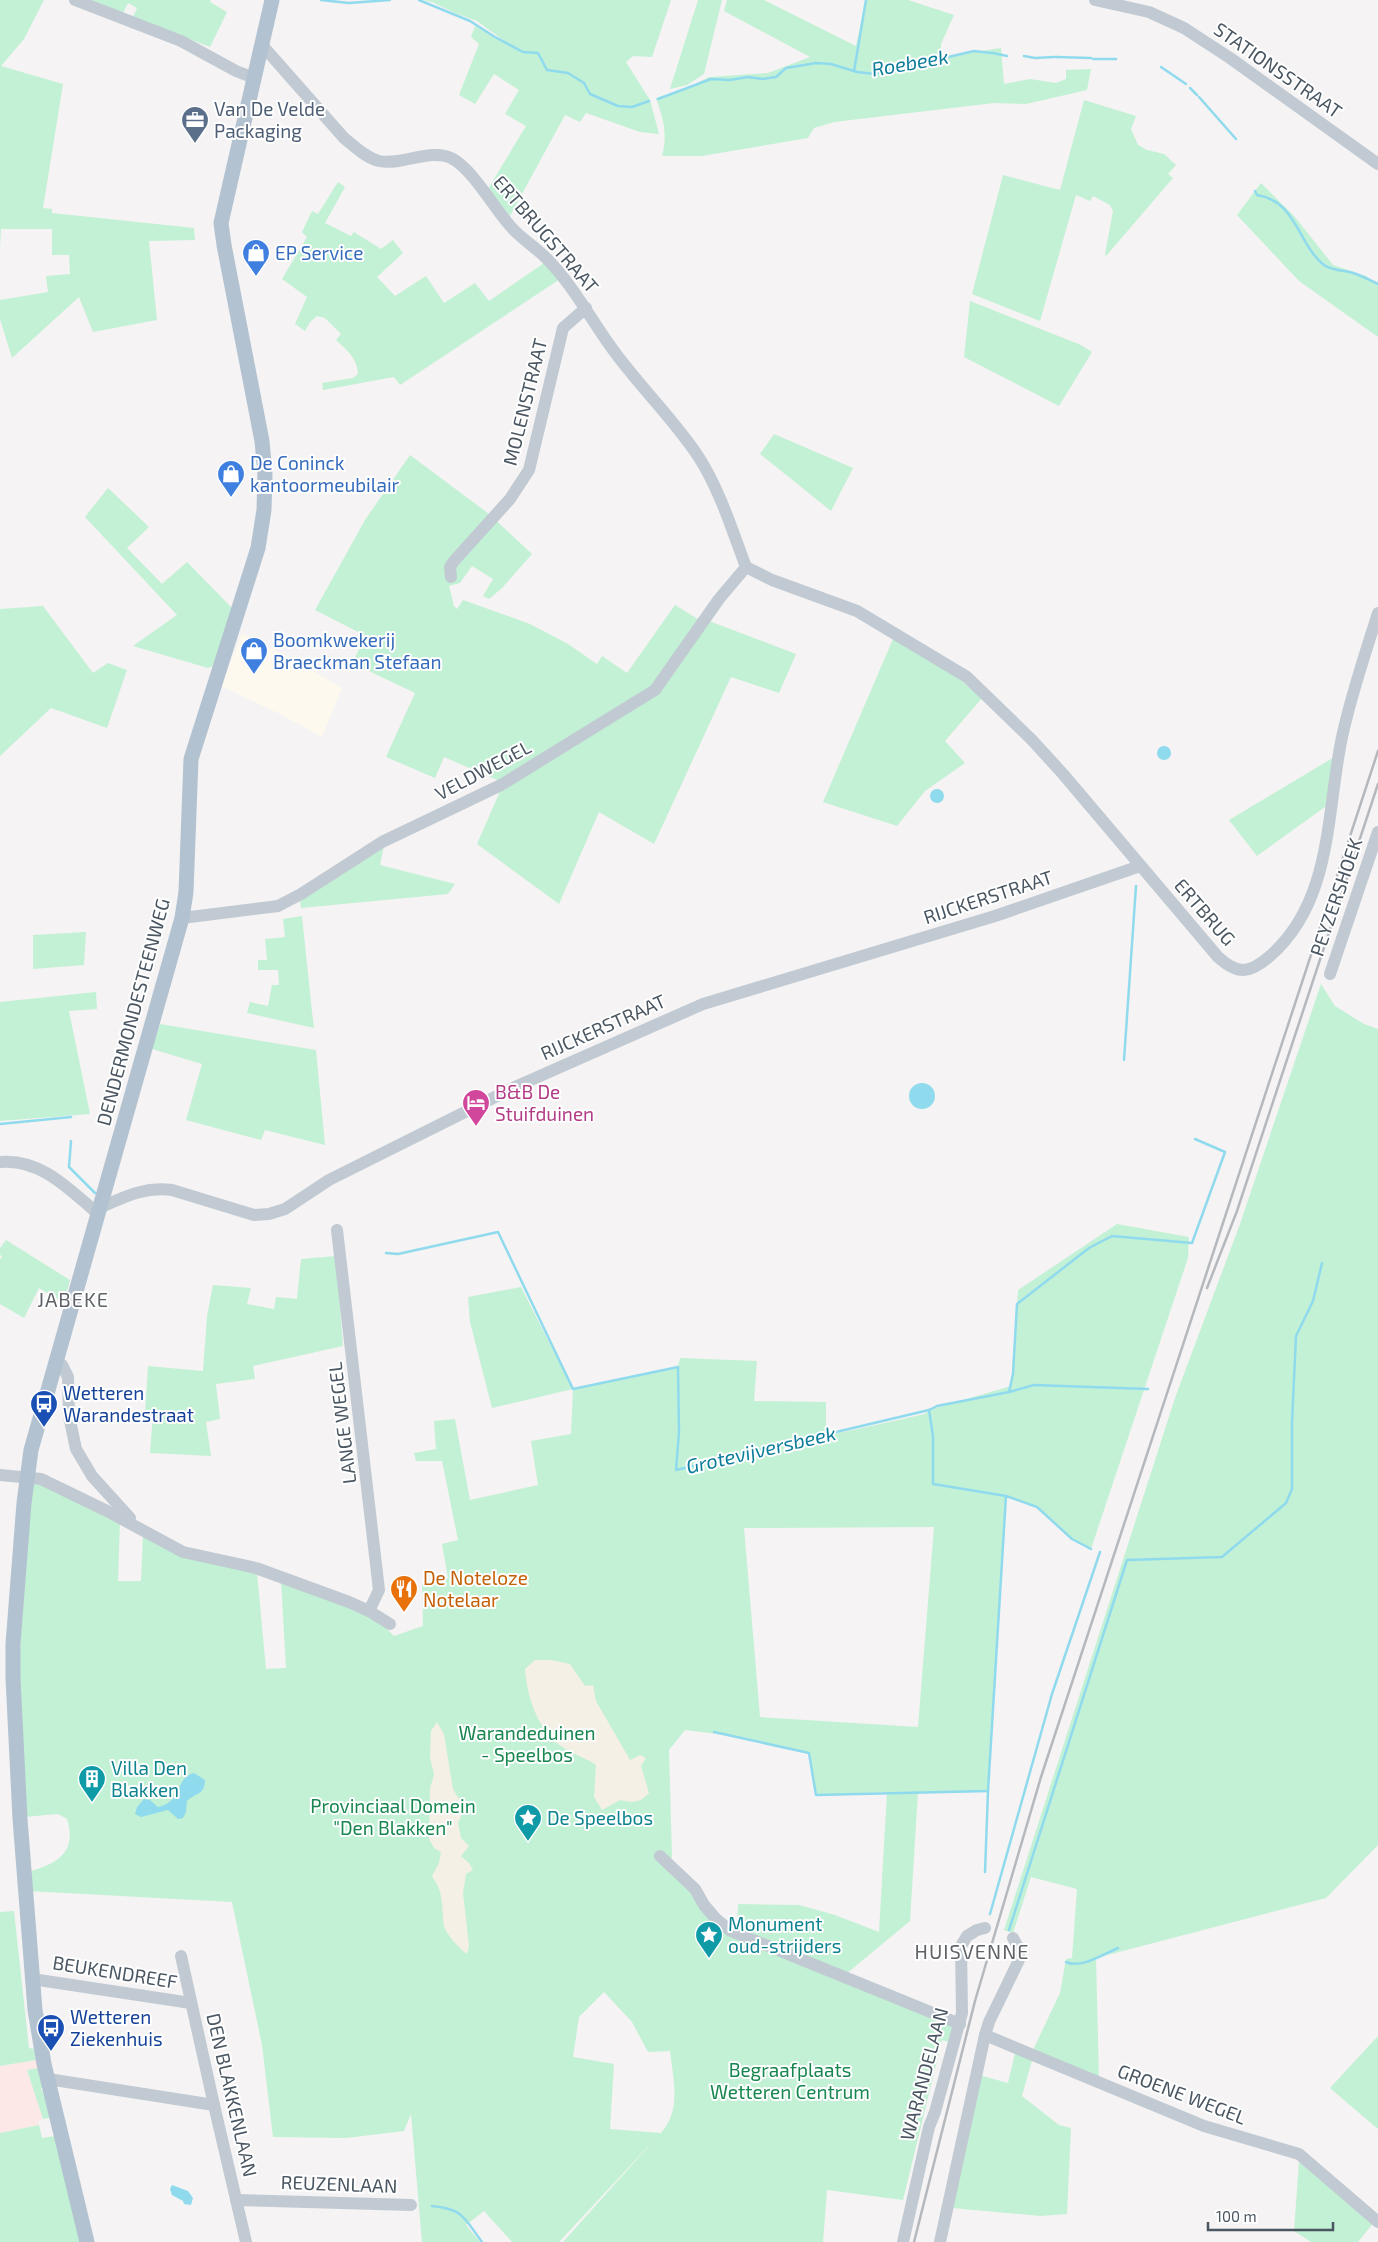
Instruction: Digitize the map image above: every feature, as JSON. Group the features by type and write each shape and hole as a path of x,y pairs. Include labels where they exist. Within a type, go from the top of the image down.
{"main road":[{"name":"DENDERMONDESTEENWEG","path":"87,2242 48,2079 35,2010 32,1979 12,1678 26,1478 31,1450 55,1361 182,918 186,892 191,759 258,548 264,510 262,441 221,223 272,0"}],"street":[{"path":"75,0 181,41 236,71 254,78"},
{"name":"STATIONSSTRAAT","path":"1095,0 1149,12 1184,28 1275,89 1378,164"},
{"name":"ERTBRUGSTRAAT","path":"262,45 334,126 360,150 377,160 394,162 443,156 453,159 464,167 513,229 548,260 574,290 611,347 681,432 699,458 718,492 746,567"},
{"name":"MOLENSTRAAT","path":"451,578 450,566 510,499 529,470 563,328 586,308"},
{"name":"ERTBRUG","path":"746,567 779,582 843,604 967,677 1053,763 1226,964 1238,970 1249,970 1275,952 1301,920 1316,883 1328,833 1342,738 1378,613"},
{"name":"VELDWEGEL","path":"182,918 278,906 301,894 382,842 501,785 655,690 714,606 746,567"},
{"name":"PEYZERSHOEK","path":"1330,974 1378,832"},
{"name":"RIJCKERSTRAAT","path":"98,1210 140,1191 160,1188 254,1215 269,1214 285,1209 328,1180 515,1088 703,1004 995,916 1140,866"},
{"path":"0,1162 15,1162 49,1173 98,1210"},
{"name":"LANGE WEGEL","path":"337,1230 379,1590 369,1610"},
{"path":"55,1361 62,1365 68,1376 70,1416 76,1449 92,1476 122,1512 151,1536"},
{"path":"0,1475 40,1478 183,1552 256,1568 369,1610 390,1624"},
{"path":"660,1856 695,1889 704,1905 716,1919 732,1931 960,2024"},
{"name":"WARANDELAAN","path":"903,2242 929,2127 936,2112 960,2024 962,2005 960,1946 967,1936 976,1930 985,1928"},
{"path":"940,2242 985,2035 989,2022 1020,1960 1019,1949 1013,1938"},
{"name":"DEN BLAKKENLAAN","path":"181,1956 246,2242"},
{"name":"BEUKENDREEF","path":"32,1979 191,2003"},
{"name":"GROENE WEGEL","path":"985,2035 1204,2126 1299,2154 1378,2222"},
{"path":"48,2079 214,2105"},
{"name":"REUZENLAAN","path":"236,2200 411,2205"}],"shaded area":[{"path":"242,634 291,658 342,688 322,737 282,715 221,686"},
{"path":"36,2060 38,2068 27,2070 43,2119 38,2121 39,2125 0,2133 0,2066"}],"green space":[{"path":"0,0 44,0 24,39 1,66 63,84 43,208 52,209 52,213 194,228 195,240 149,241 157,320 93,332 79,297 12,358 0,319 0,300 48,292 46,276 70,274 69,255 52,255 52,229 1,229 0,247"},
{"path":"92,0 211,0 210,2 227,12 210,47 133,17 137,8 128,3 123,13"},
{"path":"423,0 671,0 652,57 633,56 626,62 650,100 659,134 640,132 586,113 580,122 565,115 510,216 488,189 526,126 505,114 519,90 494,74 475,104 459,95 479,44 471,37 475,26 517,50 477,21"},
{"path":"698,0 722,0 704,74 687,85 670,89"},
{"path":"727,0 764,0 856,46 866,0 908,0 954,15 941,44 941,57 1001,48 1004,84 1030,79 1056,83 1066,79 1066,70 1091,69 1087,90 1026,104 994,103 834,122 814,128 808,138 702,156 662,156 665,140 664,126 656,98 685,89 709,77 768,73 810,57 724,11"},
{"path":"1084,100 1136,116 1131,129 1138,145 1147,150 1164,154 1176,165 1168,174 1173,178 1106,256 1113,211 1110,205 1093,196 1090,201 1076,195 1040,321 972,294 1003,175 1060,190"},
{"path":"338,182 345,187 325,223 351,236 354,232 381,249 393,240 403,253 377,277 395,296 426,276 444,303 475,283 489,301 544,263 560,279 400,385 394,377 323,390 322,383 353,378 358,374 356,363 336,340 341,334 325,318 317,316 310,322 305,331 295,324 307,297 282,279 307,237 302,232 312,211 318,214"},
{"path":"1261,183 1295,217 1333,265 1366,276 1378,284 1378,337 1299,281 1237,215"},
{"path":"970,301 1081,345 1092,352 1059,406 964,357"},
{"path":"774,434 853,468 831,511 760,454"},
{"path":"410,455 489,514 532,554 502,588 489,599 483,596 493,579 472,566 460,583 449,586 454,606 457,609 463,600 530,624 568,644 597,664 602,656 627,673 675,605 701,621 650,689 502,782 444,757 435,778 386,757 415,693 352,663 366,636 315,610 365,520"},
{"path":"108,488 149,527 127,548 162,584 187,562 232,608 213,666 208,668 133,646 177,615 85,517"},
{"path":"43,606 93,673 108,663 127,670 107,728 51,708 0,756 0,609"},
{"path":"709,621 796,654 779,693 731,677 654,844 599,812 559,904 477,844 501,789 655,695"},
{"path":"893,639 938,663 983,697 945,741 965,763 925,791 897,826 823,802"},
{"path":"1336,756 1329,804 1257,856 1229,820"},
{"path":"384,846 380,865 455,884 448,894 301,908 300,901"},
{"path":"302,916 314,1028 247,1013 250,1002 268,1006 272,985 279,985 278,970 258,970 258,960 267,960 265,939 285,937 283,919"},
{"path":"86,932 84,965 33,969 33,935"},
{"path":"1321,984 1335,1006 1364,1024 1378,1029 1378,1845 1326,1898 1096,1958 1099,2079 1032,2052 1060,1993 1066,1959 1072,1958 1077,1889 1031,1877 1013,1933 1004,1930 1175,1398 1240,1224"},
{"path":"96,992 97,1009 69,1011 90,1114 0,1121 0,1002"},
{"path":"160,1024 316,1050 325,1145 265,1130 261,1140 186,1120 202,1064 152,1049"},
{"path":"1117,1224 1189,1237 1188,1258 1091,1549 1072,1539 1037,1507 1006,1496 988,1791 918,1792 910,1921 846,1974 803,1958 737,1926 738,1904 799,1905 835,1915 879,1932 887,1792 816,1795 809,1753 742,1737 685,1730 669,1750 672,1857 670,1860 731,1934 951,2025 955,2033 952,2043 942,2040 903,2200 827,2190 823,2242 563,2242 656,2138 559,2242 512,2242 484,2211 466,2225 480,2242 422,2242 411,2114 404,2131 346,2138 273,2137 262,2045 232,1902 28,1891 31,1871 50,1864 57,1859 63,1854 70,1840 67,1819 58,1814 24,1817 18,1678 32,1481 120,1520 118,1581 141,1581 143,1534 257,1573 266,1669 286,1668 281,1580 372,1614 394,1636 423,1626 422,1584 448,1578 442,1544 458,1540 442,1461 416,1461 414,1453 436,1449 434,1421 455,1419 470,1500 538,1485 531,1441 571,1434 573,1389 678,1367 680,1358 757,1361 754,1401 826,1402 826,1436 925,1414 929,1410 1011,1386 1018,1290","holes":["934,1527 918,1727 760,1717 744,1528","604,1992 632,2022 648,2052 670,2051 674,2083 674,2104 668,2124 661,2133 610,2129 614,2064 573,2057 579,2017"]},
{"path":"6,1240 70,1280 64,1303 39,1288 24,1318 0,1304 0,1260 2,1256 0,1255 0,1248"},
{"path":"336,1256 343,1346 253,1366 255,1379 216,1384 220,1419 206,1422 211,1456 150,1453 153,1414 145,1414 148,1366 203,1371 207,1316 213,1285 251,1288 247,1304 274,1309 276,1297 297,1299 301,1259"},
{"path":"521,1287 573,1389 492,1408 470,1322 468,1297"},
{"path":"14,1911 29,2048 34,2049 36,2060 0,2066 0,1912"},
{"path":"1378,2036 1378,2129 1330,2088"},
{"path":"1016,2049 1033,2057 1022,2096 1059,2125 1071,2128 1067,2214 1041,2216 952,2208 979,2075 1008,2083"},
{"path":"38,2068 43,2087 41,2088 43,2093 45,2093 51,2118 43,2119 27,2070"},
{"path":"39,2125 42,2138 55,2136 80,2242 0,2242 0,2133"},
{"path":"1299,2162 1375,2221 1358,2242 1311,2242 1294,2231"}],"sand":[{"path":"535,1660 551,1660 570,1664 585,1686 593,1685 596,1701 630,1760 640,1755 646,1758 641,1766 649,1793 646,1796 636,1801 620,1800 602,1810 594,1797 596,1765 555,1741 547,1733 531,1702 525,1669"},
{"path":"437,1722 444,1734 453,1789 459,1799 462,1814 458,1823 461,1838 469,1846 461,1856 469,1863 473,1870 466,1874 463,1893 469,1946 467,1954 445,1929 441,1895 432,1876 439,1863 441,1852 434,1848 429,1839 430,1788 434,1775 430,1757 431,1731"}],"water":[{"path":"1161,746 1167,746 1171,753 1167,760 1161,760 1157,756 1157,750"},
{"path":"934,789 940,789 944,796 940,803 934,803 930,799 930,793"},
{"path":"922,1083 931,1087 935,1096 931,1105 922,1109 913,1105 909,1096 913,1087"},
{"path":"194,1773 205,1780 205,1785 199,1793 187,1801 186,1812 183,1818 178,1819 168,1810 141,1817 135,1814 137,1807 144,1799 150,1800 158,1807 172,1800 184,1779"},
{"path":"172,2185 188,2191 193,2198 191,2205 184,2204 183,2201 172,2195 170,2189"}],"waterway":[{"name":"Roebeek","path":"321,0 349,3 390,0"},
{"name":"Roebeek","path":"419,0 470,21 523,52 538,53 547,70 568,73 584,83 590,94 618,106 632,107 649,101"},
{"path":"854,71 866,0"},
{"name":"Roebeek","path":"658,99 711,79 730,80 748,77 762,79 776,77 786,68 816,63 831,64 857,72 875,74 974,51 991,53"},
{"name":"Roebeek","path":"993,53 1007,56"},
{"name":"Roebeek","path":"1024,56 1035,58 1054,57"},
{"name":"Roebeek","path":"1056,57 1091,58"},
{"name":"Roebeek","path":"1093,59 1116,59"},
{"name":"Roebeek","path":"1161,67 1186,84"},
{"name":"Roebeek","path":"1190,88 1197,95"},
{"name":"Roebeek","path":"1199,97 1236,139"},
{"name":"Roebeek","path":"1255,191 1257,195 1270,199 1281,206 1296,225 1315,256 1324,265 1356,274 1378,284"},
{"path":"1124,1060 1136,886"},
{"name":"Grotevijversbeek","path":"0,1124 71,1117"},
{"name":"Grotevijversbeek","path":"386,1253 398,1254 498,1232 573,1389 678,1367 679,1432 676,1470 929,1410 937,1406 1009,1392 1013,1374 1017,1304 1089,1248 1112,1236 1192,1243 1225,1152 1195,1139"},
{"name":"Grotevijversbeek","path":"71,1141 69,1167 95,1193"},
{"path":"1009,1930 1127,1560 1222,1557 1286,1503 1292,1489 1292,1422 1296,1336 1313,1301 1322,1263"},
{"name":"Grotevijversbeek","path":"1009,1392 1034,1385 1148,1389"},
{"path":"929,1410 933,1436 933,1484 1006,1496"},
{"path":"714,1732 809,1753 816,1795 988,1791 1006,1496 1037,1507 1072,1539 1091,1549"},
{"path":"990,1914 1052,1694 1100,1552"},
{"path":"985,1872 988,1791"},
{"path":"1066,1962 1078,1964 1118,1948"},
{"path":"432,2206 443,2207 457,2212 467,2221 482,2242"}],"railway":[{"path":"914,2242 975,2001 1041,1777 1378,751"},
{"path":"1207,1288 1237,1211 1378,784"}],"place":[{"name":"Van De Velde Packaging","path":"195,144"},
{"name":"EP Service","path":"256,277"},
{"name":"De Coninck kantoormeubilair","path":"231,498"},
{"name":"Boomkwekerij Braeckman Stefaan","path":"254,675"},
{"name":"B&B De Stuifduinen","path":"476,1127"},
{"name":"Wetteren Warandestraat","path":"44,1428"},
{"name":"De Noteloze Notelaar","path":"404,1613"},
{"name":"Villa Den Blakken","path":"92,1803"},
{"name":"De Speelbos","path":"528,1842"},
{"name":"Monument oud-strijders","path":"709,1959"},
{"name":"Wetteren Ziekenhuis","path":"51,2052"}],"district":[{"name":"JABEKE","path":"73,1300"},
{"name":"HUISVENNE","path":"972,1952"}],"park label":[{"name":"Warandeduinen - Speelbos","path":"527,1744"},
{"name":"Provinciaal Domein \"Den Blakken\"","path":"393,1817"},
{"name":"Begraafplaats Wetteren Centrum","path":"790,2081"}]}
